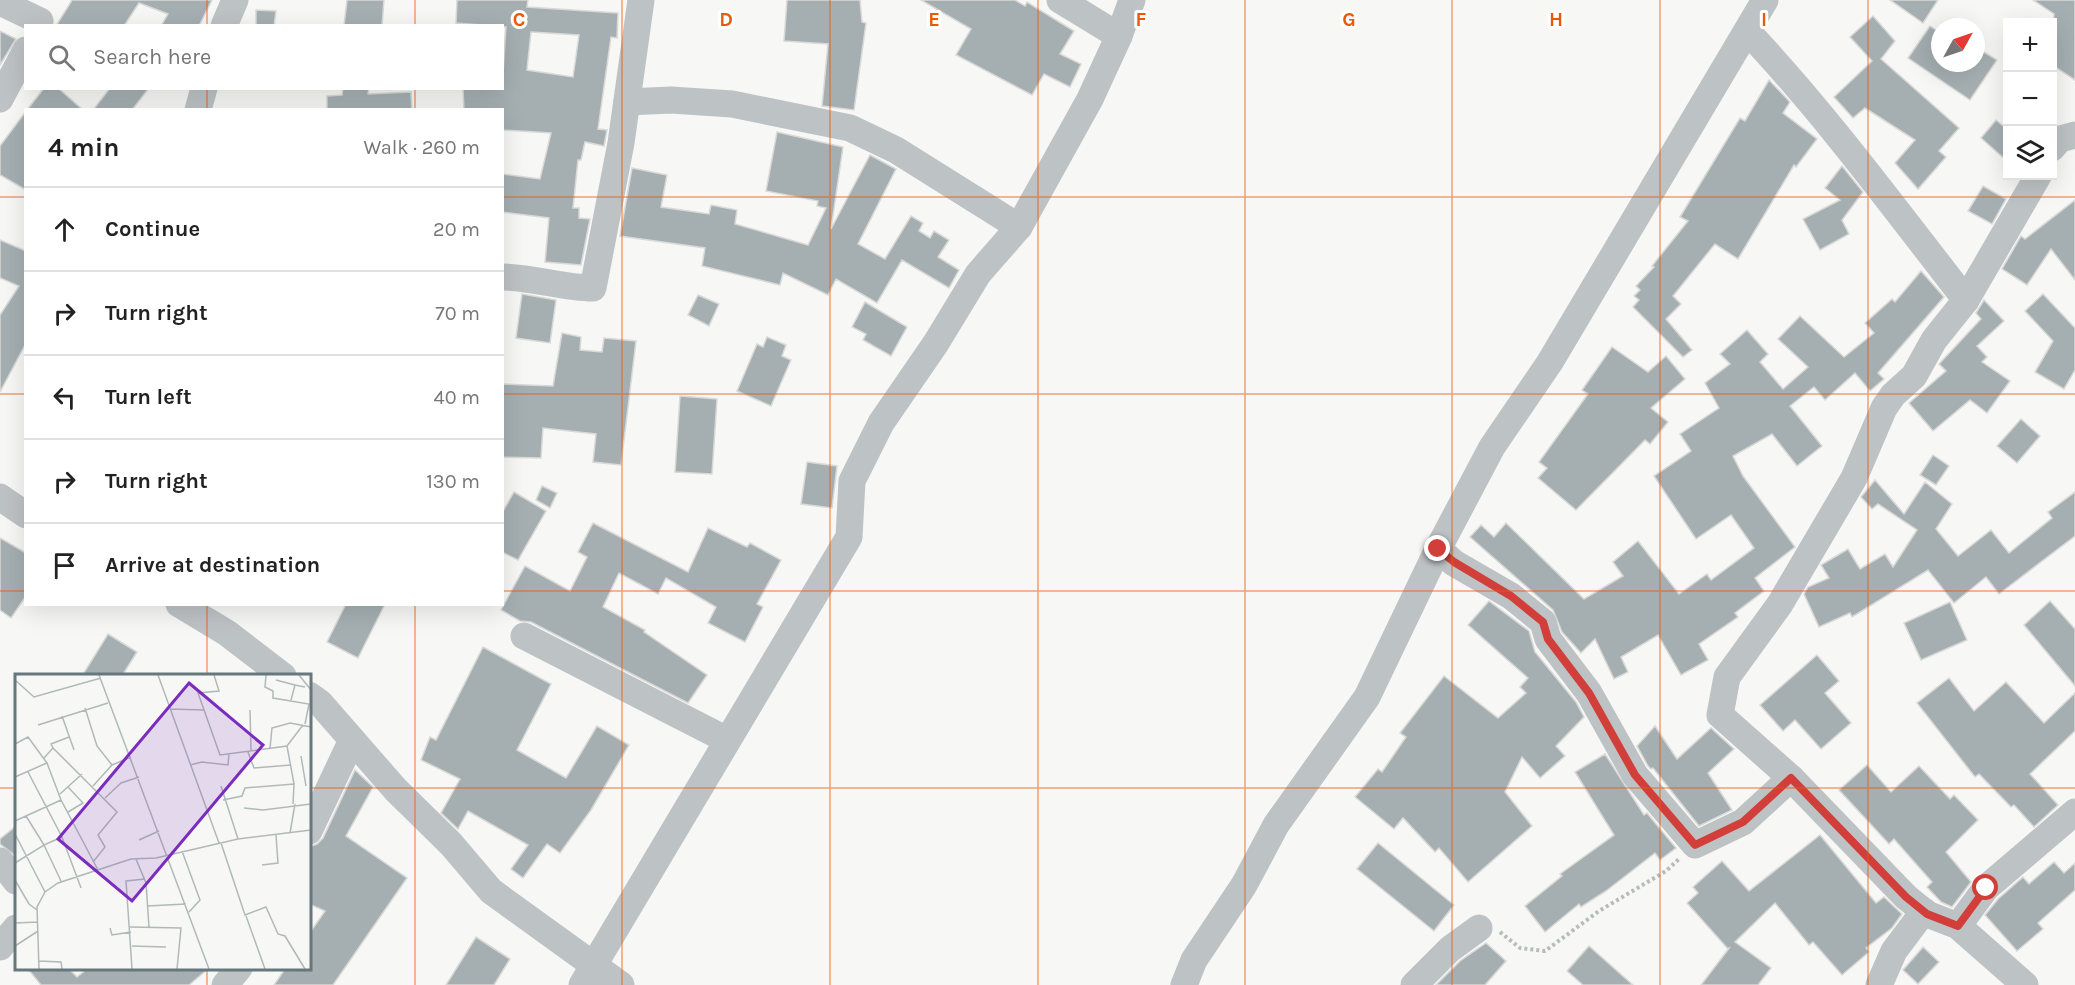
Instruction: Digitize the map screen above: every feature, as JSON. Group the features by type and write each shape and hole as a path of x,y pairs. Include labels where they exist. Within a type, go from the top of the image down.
{"street":[{"path":"225,24 235,0"},
{"path":"504,277 518,277 569,288 593,288 627,102 640,0"},
{"path":"1060,0 1119,36"},
{"path":"587,975 849,537 852,481 881,423 936,343 978,274 1018,227 1068,140 1119,36 1132,0"},
{"path":"1184,985 1194,960 1244,885 1276,825 1367,697 1438,549 1492,447 1550,362 1765,0"},
{"path":"0,2 42,16"},
{"path":"1748,32 1782,68 1966,300"},
{"path":"0,99 24,54"},
{"path":"199,108 203,90"},
{"path":"627,102 671,100 732,104 850,128 896,150 1018,227"},
{"path":"2057,142 2060,139 2075,135"},
{"path":"2025,985 1958,926 1924,911 1889,879 1791,778 1720,715 1727,677 1780,604 1854,478 1884,408 1893,395 1914,376 1934,340 1966,300 2036,180"},
{"path":"0,497 24,512"},
{"path":"1438,549 1454,562 1511,596 1543,622 1548,639 1589,693 1635,775 1695,845 1743,822 1791,778"},
{"path":"182,606 227,633 280,674"},
{"path":"524,636 727,740"},
{"path":"310,696 320,703 491,891 587,975 621,985"},
{"path":"310,829 352,740"},
{"path":"1958,926 1986,888 2075,812"},
{"path":"0,861 15,880"},
{"path":"1879,985 1894,951 1924,911"},
{"path":"1414,985 1450,948 1479,928"},
{"path":"0,947 15,929"},
{"path":"225,985 238,970"}],"path":[{"path":"1479,928 1498,930 1520,948 1545,951 1599,911 1666,871 1695,845"}],"building":[{"path":"72,0 212,0 200,24 162,24 168,14 139,3 125,24 57,24"},
{"path":"347,0 384,0 382,24 344,24"},
{"path":"457,0 528,0 527,7 618,13 617,38 611,37 598,129 607,130 604,146 585,142 581,160 578,160 573,208 579,208 579,218 590,219 581,265 545,262 549,218 504,212 504,174 540,179 551,133 504,130 504,108 464,108 463,90 504,90 506,27 504,24 456,23","holes":["531,32 579,35 573,77 527,70"]},
{"path":"787,0 860,0 862,22 866,23 854,110 822,106 828,44 784,41"},
{"path":"921,0 1015,0 1025,6 1027,2 1074,31 1060,54 1081,64 1070,87 1044,74 1032,95 956,55 971,29"},
{"path":"1890,0 1938,0 1923,23"},
{"path":"2033,0 2075,0 2075,80 2057,68 2057,18 2054,18 2054,14"},
{"path":"256,10 276,11 274,24 256,24"},
{"path":"1873,16 1895,41 1881,59 1959,128 1939,151 1946,157 1918,189 1895,163 1915,140 1865,108 1853,118 1834,97 1872,61 1850,37"},
{"path":"1930,26 1931,72 1985,72 1985,53 1997,60 1970,100 1908,58"},
{"path":"0,31 16,39 0,65"},
{"path":"1769,80 1790,102 1783,113 1817,139 1796,167 1794,165 1738,259 1715,244 1673,296 1681,304 1666,319 1692,350 1683,357 1633,307 1639,300 1634,296 1640,290 1636,286 1654,267 1652,266 1688,221 1680,217 1740,118 1745,121"},
{"path":"42,90 60,90 81,108 29,108"},
{"path":"108,90 147,90 134,108 95,108"},
{"path":"343,90 369,90 368,94 411,92 412,108 327,108 327,96 342,95"},
{"path":"24,114 24,189 0,175 0,146"},
{"path":"1996,120 2003,126 2003,157 1981,138"},
{"path":"777,132 843,147 831,229 870,155 896,169 858,244 885,259 911,216 923,223 919,231 930,238 934,231 949,240 938,257 959,270 949,288 902,260 877,303 836,279 828,295 783,273 780,285 702,266 705,248 620,236 632,168 667,175 661,207 709,214 711,205 737,210 735,224 808,245 826,208 817,206 818,201 766,191"},
{"path":"1842,166 1863,192 1842,220 1849,234 1820,250 1803,219 1840,200 1825,188"},
{"path":"1983,186 2006,199 1992,224 1968,211"},
{"path":"2075,200 2075,280 2051,249 2027,285 2002,269 2021,236 2025,239"},
{"path":"0,240 24,250 24,347 0,392 0,315 19,286 0,278"},
{"path":"1921,271 1944,297 1878,373 1884,379 1870,391 1855,373 1825,400 1814,387 1790,406 1822,446 1797,466 1772,434 1733,456 1743,476 1795,547 1755,578 1764,591 1735,613 1738,617 1699,644 1708,660 1681,675 1658,635 1621,657 1628,672 1614,679 1595,639 1581,653 1562,632 1553,610 1470,537 1481,525 1494,537 1506,523 1584,599 1623,576 1613,562 1638,541 1679,594 1707,574 1711,580 1754,548 1731,515 1696,539 1654,476 1691,451 1680,434 1719,408 1705,383 1730,364 1720,354 1747,330 1768,354 1760,362 1783,389 1808,367 1778,339 1800,316 1844,357 1874,333 1865,323 1892,299 1895,302"},
{"path":"522,294 556,300 550,343 516,338"},
{"path":"2043,294 2075,328 2075,370 2064,389 2035,372 2053,341 2025,311"},
{"path":"698,295 719,304 709,326 688,315"},
{"path":"1984,300 2004,321 1977,346 1987,357 1982,362 2010,381 1987,413 1970,400 1933,431 1909,403 1946,371 1939,364 1981,319 1976,313"},
{"path":"865,302 907,327 891,356 863,340 866,334 852,327"},
{"path":"562,333 581,337 580,350 602,352 604,338 636,341 621,465 593,462 596,434 543,428 541,458 504,457 504,384 553,386"},
{"path":"767,337 786,345 782,356 791,360 771,406 737,391 757,344 763,347"},
{"path":"1612,347 1648,372 1666,356 1685,379 1651,408 1668,422 1650,444 1645,440 1576,510 1538,478 1547,468 1539,462 1588,394 1582,390"},
{"path":"680,396 717,399 712,474 675,472"},
{"path":"2021,419 2040,436 2017,463 1997,446"},
{"path":"1933,455 1949,466 1936,485 1920,475"},
{"path":"807,462 837,466 832,508 801,504"},
{"path":"1875,480 1904,514 1925,482 1952,504 1936,529 1958,556 1991,530 2009,553 2052,518 2048,512 2075,492 2075,536 1999,594 1986,577 1954,603 1928,570 1852,617 1850,613 1819,627 1804,594 1808,587 1829,578 1821,565 1848,549 1860,569 1885,554 1893,567 1917,530 1878,504 1872,509 1861,497"},
{"path":"542,486 557,493 550,508 536,500"},
{"path":"514,492 546,511 518,560 504,553 504,510"},
{"path":"593,523 688,572 708,528 747,547 750,543 781,560 757,604 763,607 745,642 708,623 716,607 666,578 658,594 619,573 603,607 645,630 644,632 707,675 688,703 531,622 520,621 501,610 525,566 570,591 587,557 578,552"},
{"path":"0,538 24,552 24,599 11,618 0,610"},
{"path":"1489,601 1529,631 1535,652 1576,702 1584,717 1556,746 1565,756 1540,778 1522,757 1505,792 1532,826 1468,882 1439,848 1435,852 1403,818 1394,829 1355,797 1378,769 1382,772 1406,737 1400,733 1444,676 1498,718 1526,693 1520,687 1528,678 1468,625"},
{"path":"2050,601 2075,629 2075,686 2024,625"},
{"path":"1950,602 1967,640 1921,660 1904,623"},
{"path":"345,606 384,606 358,658 327,642"},
{"path":"108,634 137,652 123,674 83,674"},
{"path":"483,647 551,684 517,750 566,778 597,726 629,745 591,810 560,853 547,844 523,878 511,869 528,845 468,811 458,829 441,813 460,779 421,760 430,737 436,740"},
{"path":"1817,655 1839,681 1825,693 1851,723 1821,749 1795,720 1783,731 1760,705"},
{"path":"1949,678 1974,711 2006,682 2044,723 2075,693 2075,731 2030,774 2058,805 2034,827 2014,805 2011,807 1979,774 1975,777 1917,703"},
{"path":"1655,726 1677,759 1711,728 1734,749 1708,773 1732,810 1699,826 1653,768 1648,766 1637,746"},
{"path":"1605,754 1644,815 1647,813 1676,848 1660,860 1655,853 1606,891 1581,907 1579,904 1545,932 1525,906 1562,876 1560,874 1614,835 1575,772"},
{"path":"1867,765 1891,792 1919,766 1950,799 1954,795 1978,820 1946,852 1971,882 1952,907 1941,902 1927,887 1932,882 1894,839 1889,844 1839,790"},
{"path":"355,770 373,787 346,836 407,878 333,985 274,985 284,970 310,970 310,933 325,911 310,904 310,847 323,838"},
{"path":"15,827 15,855 0,844 0,839"},
{"path":"1820,835 1876,903 1884,897 1902,914 1892,928 1866,948 1869,952 1842,975 1813,942 1809,945 1775,903 1735,942 1771,968 1758,985 1701,985 1730,947 1728,949 1687,903 1698,893 1693,887 1722,861 1749,891"},
{"path":"1378,843 1454,905 1434,931 1357,869"},
{"path":"2054,862 2064,873 2075,863 2075,890 2038,923 2043,929 2017,951 1985,915 1998,899 2023,877 2029,884"},
{"path":"476,937 510,959 494,985 446,985"},
{"path":"1486,943 1506,961 1485,985 1436,985 1460,961"},
{"path":"1589,946 1633,985 1583,985 1567,971"},
{"path":"1923,947 1939,962 1918,984 1903,970"},
{"path":"29,970 70,970 77,977 86,970 207,970 189,985 41,985"}],"route":[{"path":"1438,549 1454,562 1511,596 1543,622 1548,639 1589,693 1635,775 1695,845 1743,822 1791,778 1906,897 1927,914 1958,926 1986,888"}]}
